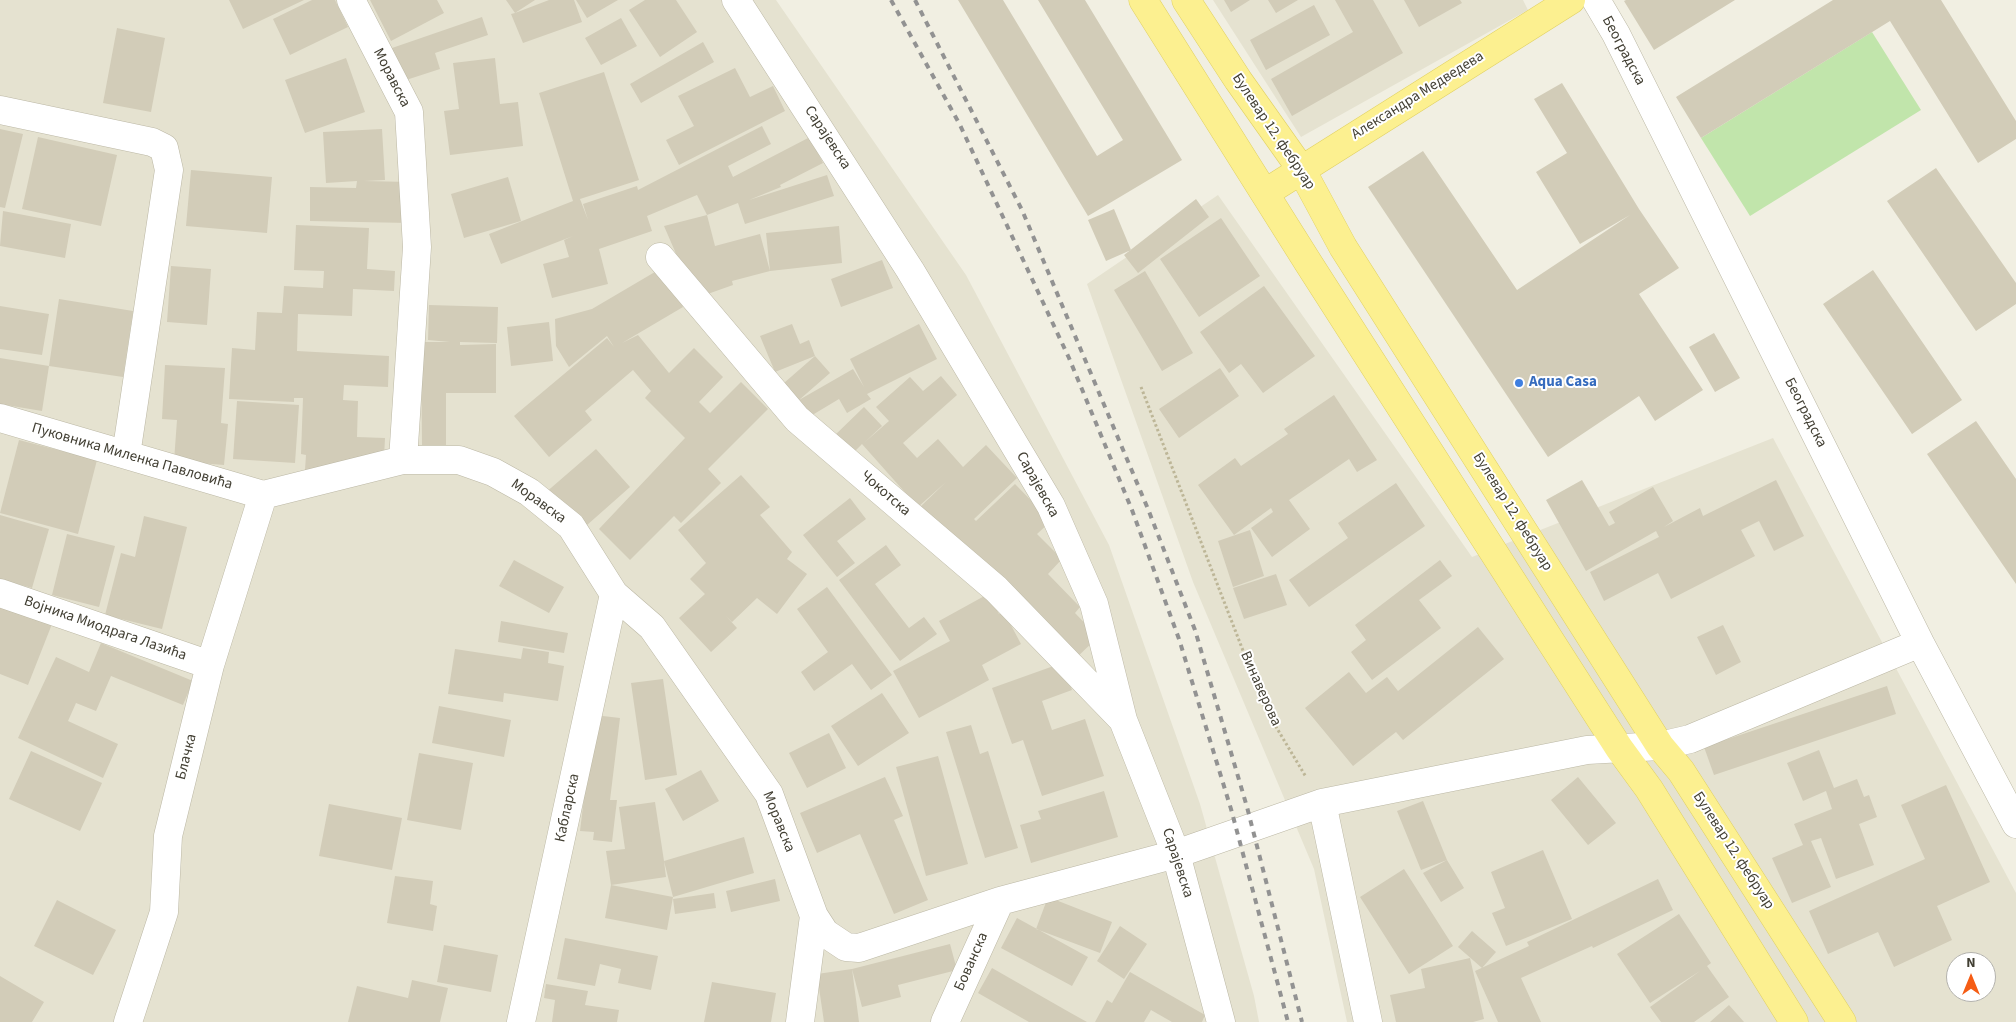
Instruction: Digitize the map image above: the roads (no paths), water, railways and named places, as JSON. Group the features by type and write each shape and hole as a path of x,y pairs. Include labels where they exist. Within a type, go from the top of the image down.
{"main road":[{"path":"1143,0 1308,264 1620,748 1649,789 1794,1022"},
{"name":"Булевар 12. фебруар","path":"1186,0 1238,80 1301,169 1342,247 1660,746 1681,771 1842,1022"},
{"name":"Александра Медведева","path":"1265,193 1571,0"}],"street":[{"name":"Моравска","path":"351,0 409,112 417,247 403,460"},
{"name":"Сарајевска","path":"736,0 910,270 1051,506 1094,604 1123,720 1176,854 1221,1022"},
{"name":"Београдска","path":"1596,0 1616,34 1920,643 2016,824"},
{"path":"0,110 152,142 164,148 169,170 126,455"},
{"name":"Чокотска","path":"660,257 797,419 996,589 1123,720"},
{"name":"Пуковника Миленка Павловића","path":"0,418 263,495"},
{"name":"Моравска","path":"263,495 403,460 459,460 493,472 529,492 571,526 614,594 652,627 769,794 814,916 824,933 846,947 858,948 1000,901 1176,854 1322,803 1587,750 1660,746 1690,739 1920,643"},
{"name":"Блачка","path":"128,1022 164,912 168,836 210,665 263,495"},
{"name":"Војника Миодрага Лазића","path":"0,593 210,665"},
{"name":"Кабларска","path":"521,1022 614,594"},
{"path":"1322,803 1368,1022"},
{"name":"Бованска","path":"945,1022 1000,901"},
{"path":"800,1022 814,916"}],"railway":[{"path":"891,0 960,125 1069,358 1132,510 1179,639 1231,809 1288,1022"},
{"path":"915,0 1022,210 1148,509 1195,630 1247,807 1302,1022"}],"place":[{"name":"Aqua Casa","path":"1519,383"}]}
